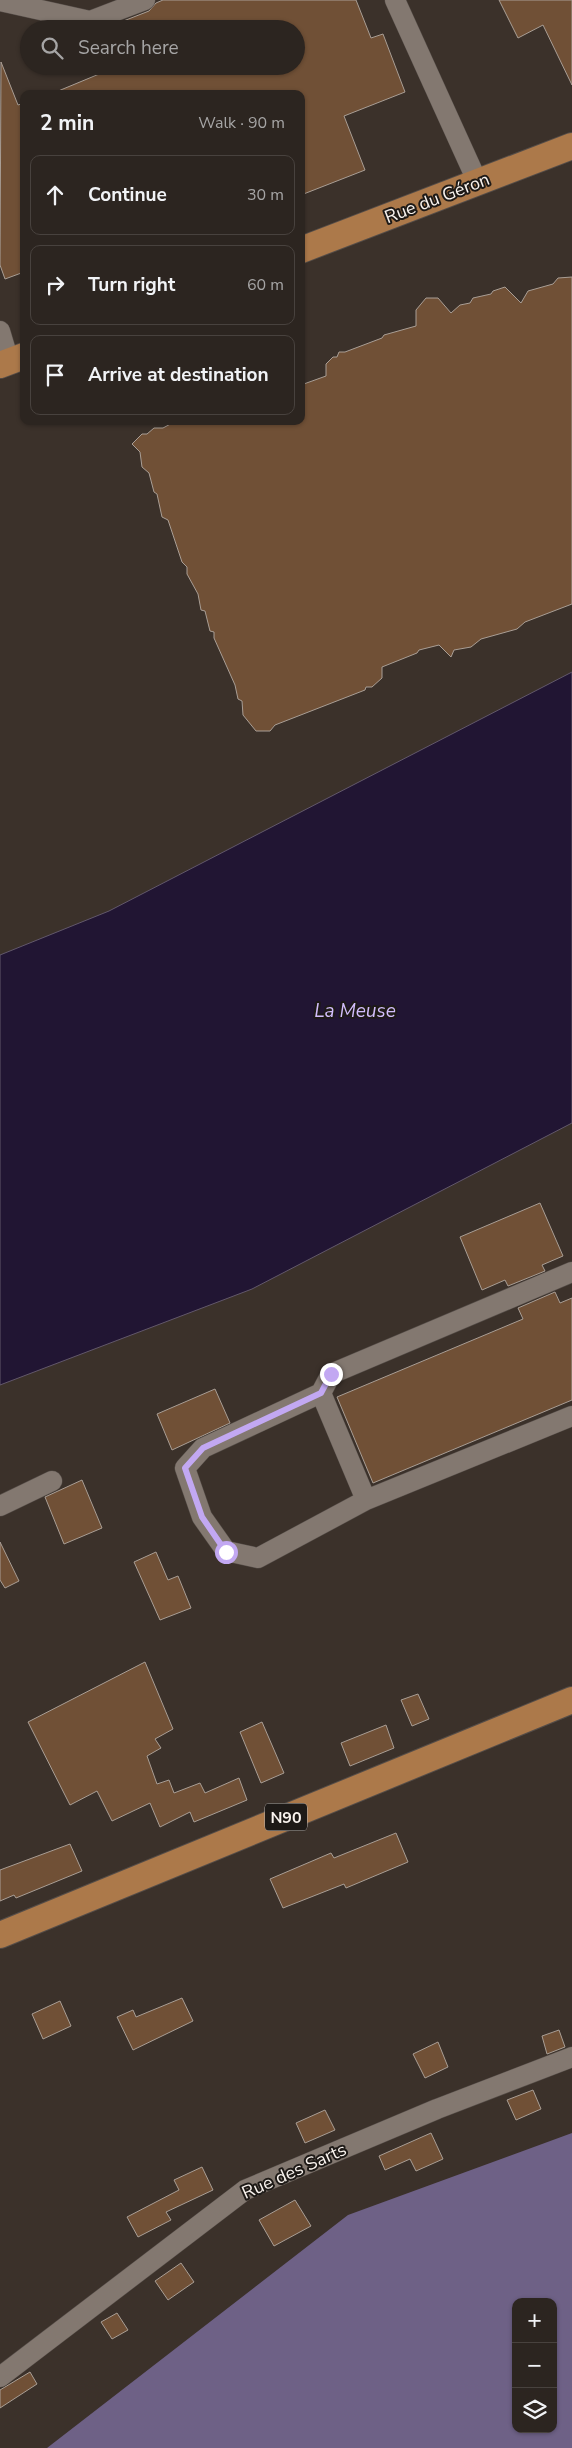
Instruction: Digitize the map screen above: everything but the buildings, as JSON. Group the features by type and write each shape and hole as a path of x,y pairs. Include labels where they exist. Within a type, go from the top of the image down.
{"main road":[{"name":"Rue du Géron","path":"305,248 572,146"},
{"name":"N90","path":"0,1934 572,1700"}],"street":[{"path":"93,20 145,0"},
{"path":"395,0 478,183"},
{"path":"0,1 86,20"},
{"path":"0,331 11,361"},
{"path":"572,1272 331,1374 321,1393 203,1448 185,1468 202,1517 226,1552 258,1558 366,1500 572,1416"},
{"path":"321,1393 366,1500"},
{"path":"0,1506 52,1482"},
{"name":"Rue des Sarts","path":"0,2377 245,2190 437,2109 572,2058"}],"shaded area":[{"path":"572,2133 572,2448 47,2448 348,2215"}],"water":[{"name":"La Meuse","path":"572,672 572,1123 252,1289 0,1385 0,955 109,911"}],"route":[{"path":"226,1552 202,1517 185,1468 203,1448 321,1393 331,1374"}]}
